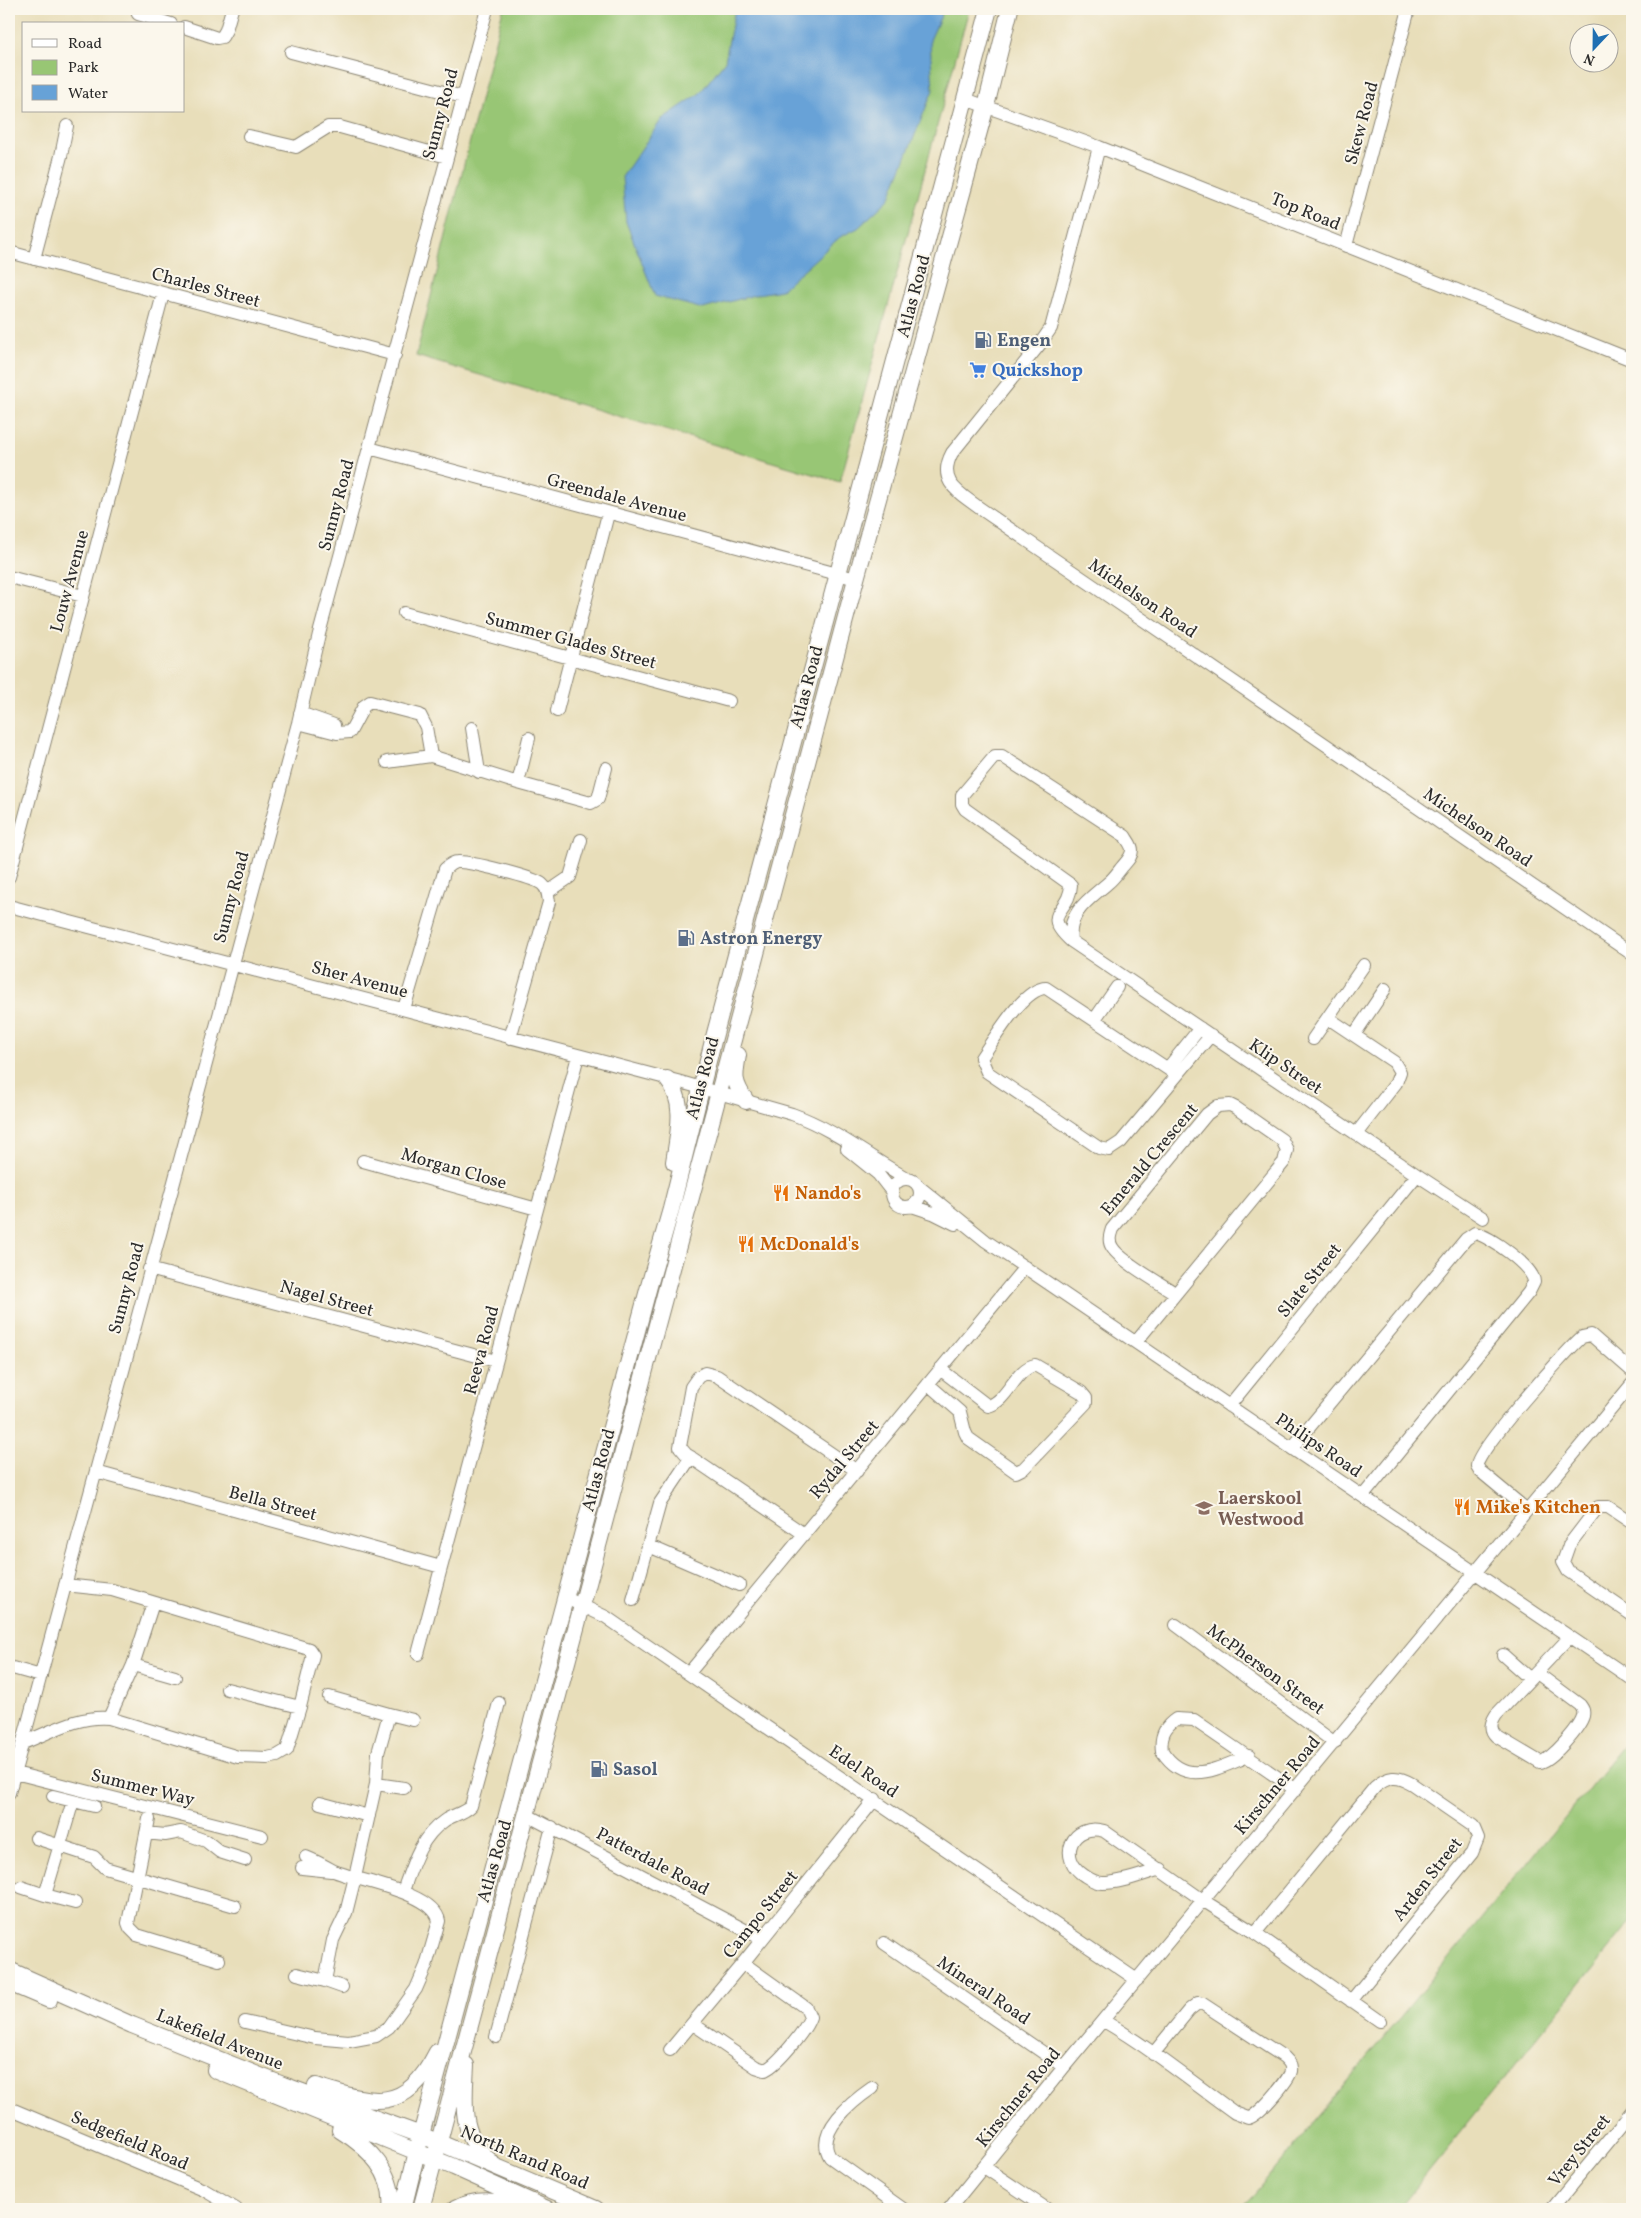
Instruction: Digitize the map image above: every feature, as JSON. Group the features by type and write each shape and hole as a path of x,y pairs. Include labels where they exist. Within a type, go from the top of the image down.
{"main road":[{"name":"Atlas Road","path":"403,2209 416,2152 671,1209 989,9"},
{"name":"Atlas Road","path":"421,2209 856,579 986,106 1010,9"},
{"path":"742,1008 743,1025 734,1080 746,1101"},
{"path":"667,1079 676,1090 680,1101 671,1189 671,1209"},
{"name":"Lakefield Avenue","path":"9,1970 132,2025 213,2058 438,2142"},
{"name":"Lakefield Avenue","path":"9,1983 227,2075 434,2159"},
{"path":"213,2058 246,2063 356,2098 384,2100 405,2093 414,2086 432,2062 452,2019"},
{"path":"468,2031 464,2105 466,2124 476,2148 500,2169"},
{"path":"227,2075 333,2126 355,2139 368,2150 383,2172 389,2188 390,2209"},
{"name":"North Rand Road","path":"438,2142 596,2209"},
{"path":"434,2159 547,2209"},
{"path":"455,2209 473,2202 499,2201 527,2209"}],"street":[{"path":"185,28 217,38 222,37 232,9"},
{"name":"Sunny Road","path":"9,1793 299,718 319,634 396,355 462,97 487,9"},
{"name":"Skew Road","path":"1346,246 1409,9"},
{"path":"138,14 164,22"},
{"path":"291,52 462,97"},
{"name":"Top Road","path":"965,99 1099,147 1632,360"},
{"path":"34,259 62,156 66,126"},
{"path":"249,136 296,147 328,127 340,127 447,157"},
{"name":"Michelson Road","path":"1099,147 1051,328 952,453 946,469 950,483 978,507 1632,954"},
{"name":"Charles Street","path":"9,252 396,355"},
{"name":"Louw Avenue","path":"9,877 163,294"},
{"name":"Greendale Avenue","path":"369,448 608,514 856,579"},
{"path":"557,711 608,514"},
{"path":"9,577 82,596"},
{"name":"Summer Glades Street","path":"404,613 729,701"},
{"path":"299,718 350,732 364,706 370,702 417,714 423,718 431,756"},
{"path":"472,728 479,772"},
{"path":"518,783 529,738"},
{"path":"387,762 431,756 518,783 595,802 598,799 606,768"},
{"name":"Klip Street","path":"1071,941 1070,931 1074,919 1086,900 1111,881 1129,859 1132,850 1129,842 1125,836 1002,756 995,756 989,760 962,795 962,804 971,814 1068,881 1071,885 1071,892 1056,922 1061,932 1071,941 1205,1032 1483,1218"},
{"path":"548,892 570,877 581,840"},
{"path":"404,1009 441,879 447,866 462,862 530,878 543,884 548,892 549,902 510,1038"},
{"name":"Sher Avenue","path":"9,906 702,1088"},
{"path":"1313,1039 1364,965"},
{"path":"1095,1020 1116,987"},
{"path":"1173,1072 1050,990 1037,989 1029,995 1009,1018 981,1058 982,1065 987,1072 1104,1150 1113,1149 1205,1032"},
{"path":"1354,1035 1385,990"},
{"path":"1328,1018 1394,1062 1400,1072 1396,1083 1356,1134"},
{"name":"Reeva Road","path":"418,1654 578,1056"},
{"name":"Philips Road","path":"702,1088 808,1120 860,1148 913,1183 986,1240 1025,1267 1632,1679"},
{"name":"Emerald Crescent","path":"1136,1342 1284,1162 1286,1145 1282,1140 1230,1105 1218,1106 1207,1114 1112,1229 1110,1234 1109,1241 1116,1252 1175,1294"},
{"name":"Philips Road","path":"838,1137 848,1150 878,1174 892,1192"},
{"name":"Morgan Close","path":"363,1161 537,1209"},
{"name":"Slate Street","path":"1230,1406 1417,1175"},
{"path":"899,1182 913,1183 918,1198 912,1206 899,1205 893,1198 892,1192 899,1182"},
{"name":"Philips Road","path":"912,1206 934,1212 986,1240"},
{"path":"1292,1448 1466,1239 1475,1233 1485,1236 1532,1272 1534,1282 1529,1292 1363,1496"},
{"name":"Rydal Street","path":"689,1673 1025,1267"},
{"name":"Nagel Street","path":"149,1269 496,1361"},
{"path":"1527,1510 1480,1471 1477,1466 1479,1457 1498,1432 1582,1337 1591,1335 1632,1371"},
{"path":"928,1384 960,1412 968,1438 1016,1472 1030,1462 1086,1403 1086,1398 1081,1392 1035,1365 1026,1369 995,1402 988,1406 940,1369"},
{"path":"804,1534 682,1450 679,1442 691,1387 698,1376 711,1372 857,1471"},
{"name":"Kirschner Road","path":"950,2209 1064,2067 1632,1386"},
{"path":"633,1600 660,1503 666,1491 691,1457"},
{"name":"Bella Street","path":"96,1472 440,1567"},
{"path":"1632,1523 1608,1507 1598,1507 1569,1545 1563,1562 1568,1572 1632,1615"},
{"path":"649,1546 739,1585"},
{"path":"23,1743 81,1719 96,1716 109,1718 238,1757 267,1758 277,1756 287,1750 300,1707 313,1655 309,1649 112,1590 65,1585"},
{"name":"Edel Road","path":"566,1598 606,1617 875,1799 1137,1980"},
{"path":"109,1718 133,1665 153,1603"},
{"name":"McPherson Street","path":"1176,1625 1335,1742"},
{"path":"1503,1655 1533,1676 1580,1705 1583,1709 1581,1721 1549,1759 1544,1762 1534,1761 1496,1736 1491,1726 1496,1715 1533,1676 1570,1637"},
{"path":"133,1665 175,1677"},
{"path":"9,1667 41,1676"},
{"path":"227,1689 300,1707"},
{"path":"329,1697 413,1720"},
{"path":"403,1891 414,1858 434,1829 448,1818 471,1806 499,1703"},
{"path":"325,1981 333,1940 346,1913 355,1877 376,1784 378,1753 389,1714"},
{"path":"1249,1756 1204,1772 1194,1774 1185,1772 1171,1763 1162,1751 1162,1735 1165,1728 1176,1719 1194,1720 1249,1756 1296,1790"},
{"name":"Summer Way","path":"15,1773 262,1836"},
{"name":"Arden Street","path":"1255,1933 1375,1787 1388,1778 1403,1779 1465,1821 1476,1831 1478,1838 1472,1853 1351,2001"},
{"path":"376,1784 404,1788"},
{"path":"54,1796 94,1806"},
{"name":"Campo Street","path":"670,2050 743,1963 875,1799"},
{"path":"45,1895 73,1801"},
{"path":"320,1803 369,1816"},
{"name":"Patterdale Road","path":"527,1815 762,1939"},
{"path":"149,1819 128,1923 132,1931 137,1935 219,1960"},
{"path":"496,2038 552,1827"},
{"path":"1161,1869 1103,1883 1093,1881 1073,1866 1069,1857 1070,1850 1079,1834 1087,1829 1095,1828 1104,1831 1161,1869 1204,1901 1255,1933 1380,2021"},
{"path":"146,1833 165,1834 181,1832 206,1841 220,1852 245,1860"},
{"path":"36,1838 94,1857 105,1868 235,1906"},
{"path":"245,2022 315,2038 349,2041 376,2036 389,2027 416,1988 426,1966 439,1921 438,1915 428,1906 403,1891 304,1862"},
{"path":"21,1887 75,1903"},
{"name":"Mineral Road","path":"884,1943 1064,2067"},
{"path":"692,2024 756,2067 765,2070 775,2063 805,2028 810,2017 806,2008 743,1963"},
{"path":"297,1974 342,1987"},
{"path":"1104,2021 1235,2113 1248,2118 1257,2114 1285,2081 1291,2070 1291,2066 1284,2057 1203,2004 1198,2003 1188,2010 1153,2054"},
{"path":"872,2088 853,2101 834,2124 826,2138 826,2151 830,2157 904,2209"},
{"name":"Sedgefield Road","path":"9,2108 204,2190 236,2209"},
{"name":"Vrey Street","path":"1552,2209 1632,2112"},
{"path":"984,2167 1047,2209"}],"green space":[{"path":"503,9 969,9 840,482 416,356"},
{"path":"1632,1736 1632,1920 1398,2209 1239,2209 1255,2193"}],"water":[{"path":"735,9 944,9 930,40 933,90 889,199 858,228 840,237 781,290 758,294 703,309 655,296 626,222 622,177 662,119 699,94 725,61"}],"place":[{"name":"Engen","path":"983,340"},
{"name":"Quickshop","path":"978,370"},
{"name":"Astron Energy","path":"686,938"},
{"name":"Nando's","path":"781,1193"},
{"name":"McDonald's","path":"746,1244"},
{"name":"Mike's Kitchen","path":"1462,1507"},
{"name":"Laerskool Westwood","path":"1204,1508"},
{"name":"Sasol","path":"599,1769"}]}
